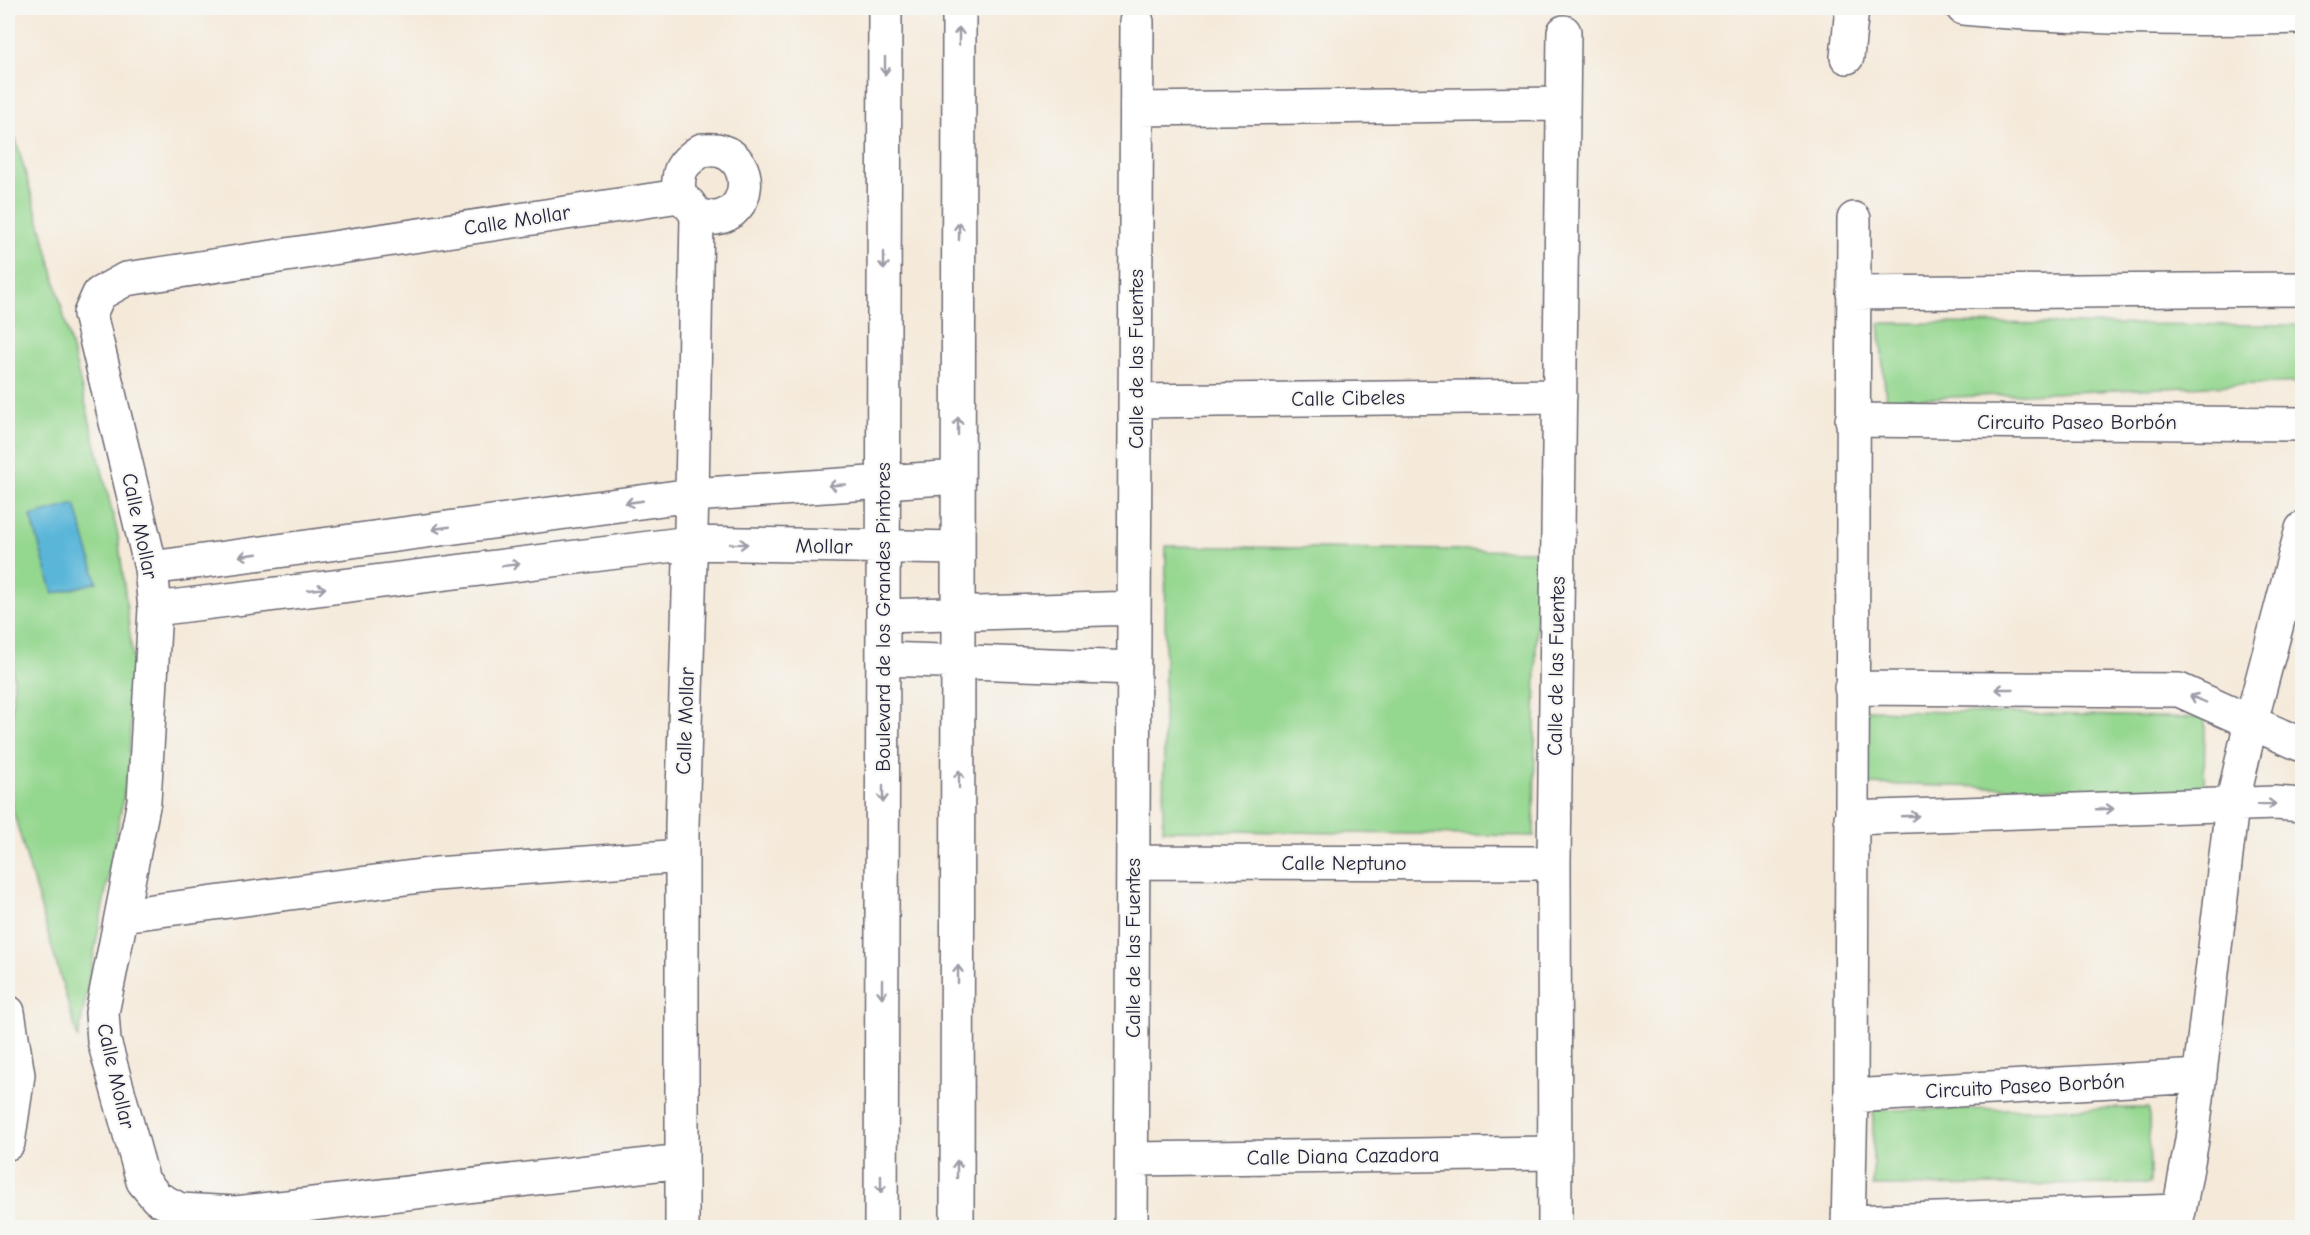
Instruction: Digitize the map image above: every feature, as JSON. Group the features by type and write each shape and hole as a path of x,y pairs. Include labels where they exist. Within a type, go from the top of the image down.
{"street":[{"name":"Boulevard de los Grandes Pintores","path":"881,1227 885,8"},
{"path":"957,1227 960,662 958,548 959,8"},
{"path":"1847,57 1852,8"},
{"path":"1973,8 2102,17 2227,13 2302,17"},
{"name":"Calle de las Fuentes","path":"1131,1227 1137,22"},
{"name":"Calle de las Fuentes","path":"1555,1227 1554,863 1564,32"},
{"path":"1137,110 1563,104"},
{"name":"Calle Mollar","path":"682,1161 279,1218 180,1210 158,1198 142,1180 104,1041 102,1013 144,801 155,609 151,568 90,314 99,294 126,279 688,206 692,495 682,856 682,1161 682,1227"},
{"path":"1854,219 1851,1096 1848,1225 2177,1219 2192,1140 2232,805 2251,722 2302,529"},
{"path":"1853,293 2302,289"},
{"name":"Calle Cibeles","path":"1136,401 1560,396"},
{"name":"Circuito Paseo Borbón","path":"1852,420 2302,424"},
{"path":"151,568 692,495 958,477"},
{"name":"Mollar","path":"155,609 690,543 958,548"},
{"path":"884,616 1134,608"},
{"path":"884,658 1134,668"},
{"path":"1851,688 2178,690 2302,745"},
{"path":"1851,818 2302,804"},
{"path":"122,915 436,874 682,856"},
{"name":"Calle Neptuno","path":"1133,862 1554,863"},
{"path":"8,1012 18,1075 8,1143"},
{"name":"Circuito Paseo Borbón","path":"1851,1096 2200,1076"},
{"name":"Calle Diana Cazadora","path":"1131,1160 1555,1153"}],"green space":[{"path":"15,137 48,252 118,535 134,668 128,773 78,1039 8,793 8,756 14,682 8,635 8,139"},
{"path":"1879,323 2297,325 2302,326 2302,377 2301,382 1886,400"},
{"path":"1166,546 1537,551 1534,836 1163,830"},
{"path":"1866,710 2205,718 2204,792 1865,784"},
{"path":"2149,1108 2150,1184 1873,1186 1873,1110"}],"water":[{"path":"75,504 97,582 53,594 31,516"}]}
